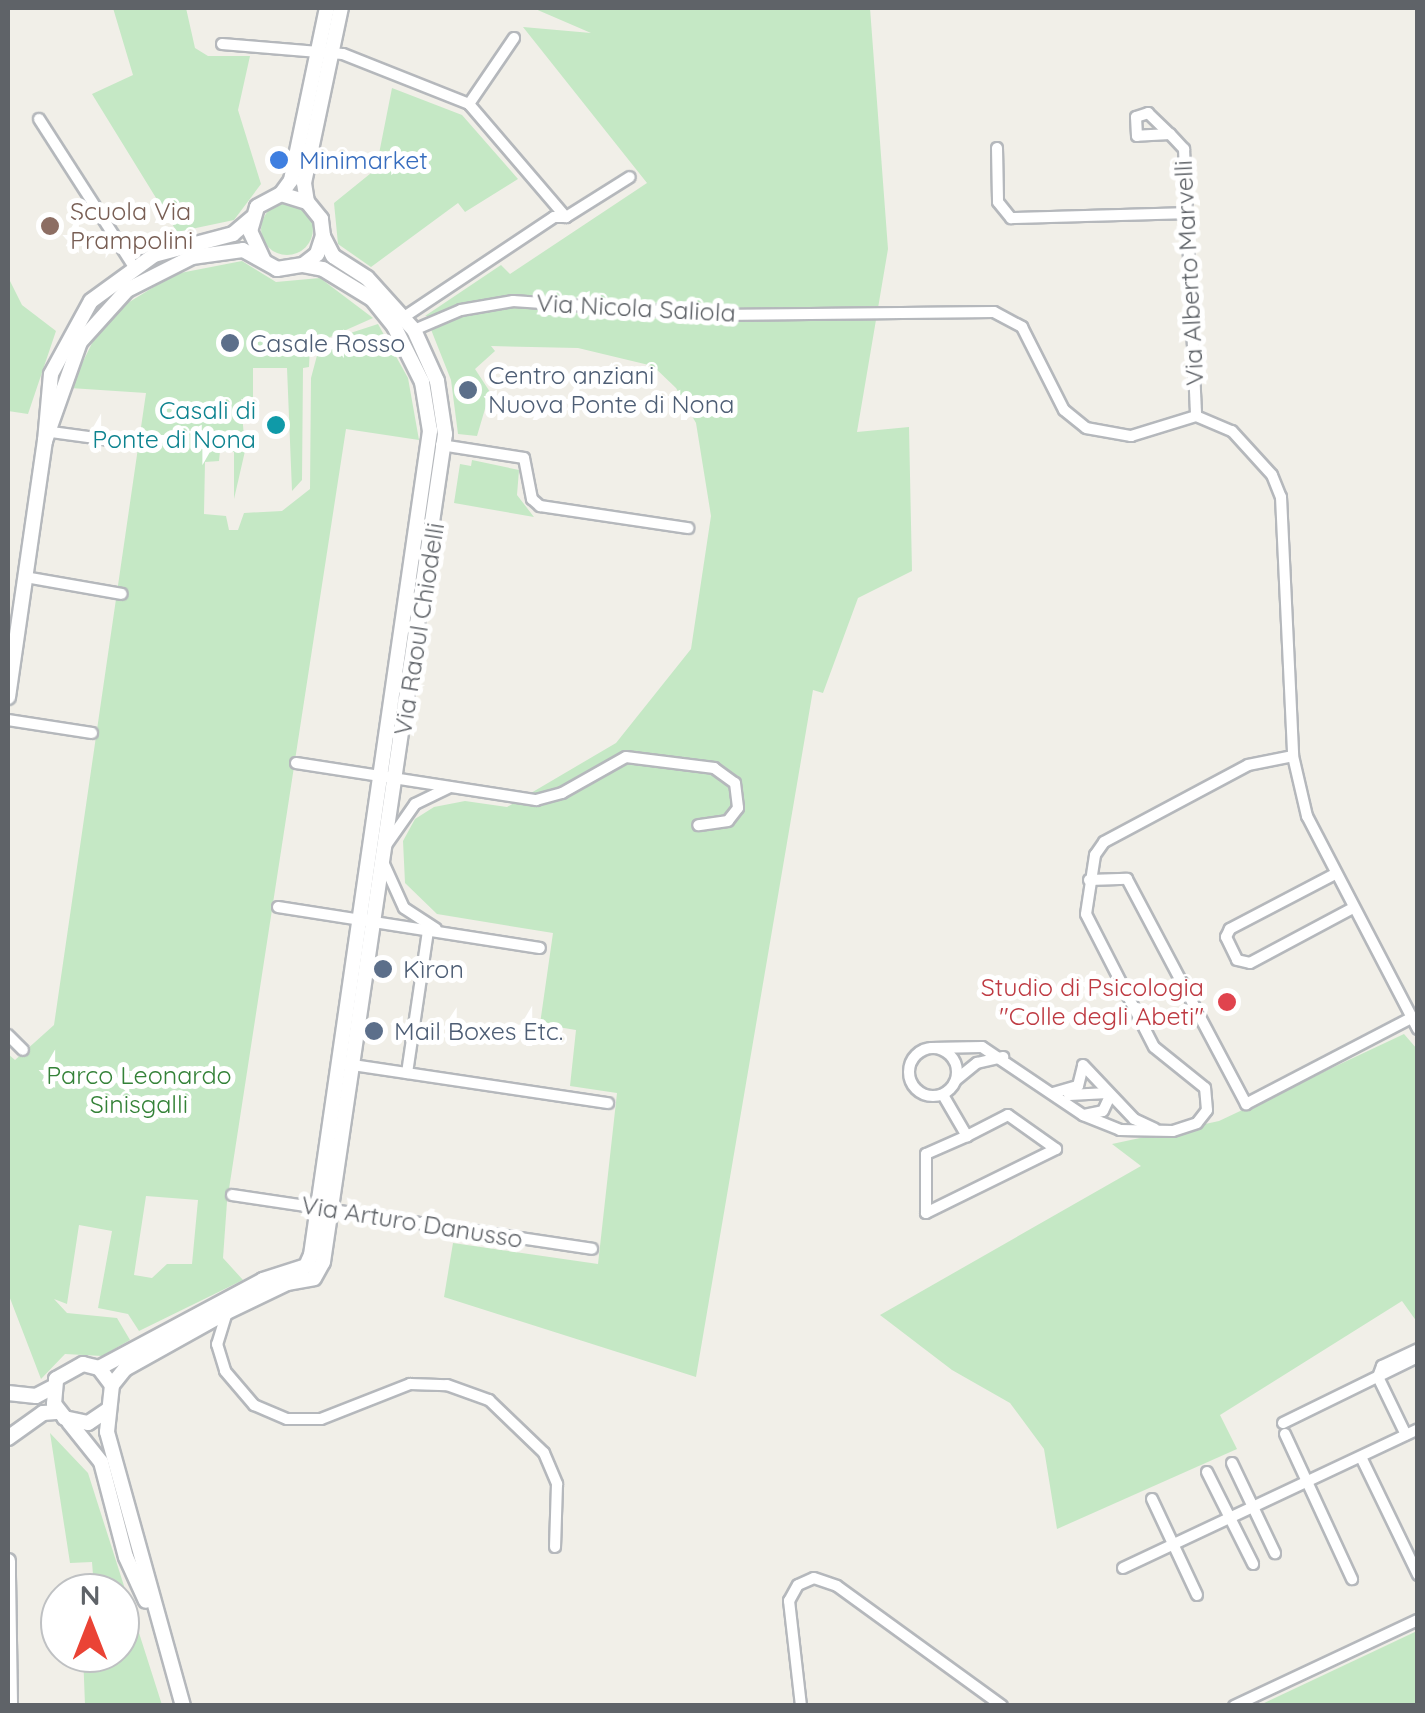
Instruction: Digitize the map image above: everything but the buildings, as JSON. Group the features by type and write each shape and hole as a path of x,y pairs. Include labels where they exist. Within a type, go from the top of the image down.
{"main road":[{"path":"131,275 210,252 243,250 286,270 302,266 317,254 323,236 321,219 307,202 304,183 328,8"},
{"path":"8,697 45,435 58,372 82,327 131,275 170,248 234,234 252,218 257,207 281,194 291,180 325,50 341,8"},
{"path":"281,194 307,202"},
{"path":"252,218 252,242 264,261"},
{"name":"Via Raoul Chiodelli","path":"112,1385 125,1368 189,1332 318,1275 437,446 437,381 414,330 368,278 333,256 323,236"},
{"name":"Via Raoul Chiodelli","path":"302,266 324,269 367,296 394,326 422,382 437,446"},
{"name":"Via Raoul Chiodelli","path":"368,921 384,855 390,777"},
{"name":"Via Raoul Chiodelli","path":"99,1368 263,1280 306,1266 325,1209"},
{"path":"8,1393 36,1396 53,1387 68,1368 99,1368 112,1385 107,1432 183,1706"},
{"path":"53,1387 62,1415 101,1462 126,1556 168,1652"},
{"path":"8,1438 43,1414 88,1423 108,1410"}],"street":[{"path":"469,104 514,38"},
{"path":"222,44 325,50 469,104 566,218"},
{"path":"39,119 131,275"},
{"name":"Via Alberto Marvelli","path":"1170,134 1184,149 1196,416"},
{"path":"997,148 998,202 1011,218 1186,213"},
{"path":"404,317 554,218 566,218 630,177"},
{"name":"Via Nicola Saliola","path":"414,330 498,302 718,315 977,311 1014,320 1029,336 1064,410 1097,433 1131,436 1196,416"},
{"path":"1196,416 1232,431 1272,476 1281,497 1293,756 1307,816 1418,1029"},
{"path":"45,435 132,444"},
{"path":"437,446 524,458 532,499 540,506 688,528"},
{"path":"25,577 122,594"},
{"path":"8,720 92,733"},
{"path":"296,763 536,800 562,793 626,756 714,768 736,783 738,808 728,821 698,826"},
{"path":"943,1095 920,1094 910,1082 912,1058 931,1048 960,1044 1004,1057 1083,1115 1120,1130 1166,1131 1202,1119 1206,1088 1152,1042 1086,914 1090,880 1104,842 1254,762 1293,756"},
{"path":"441,932 404,908 384,855 415,804 451,786"},
{"path":"1335,874 1230,929 1226,937 1237,960 1250,963 1352,908"},
{"path":"1090,880 1127,879 1246,1104 1411,1018"},
{"path":"278,907 540,948"},
{"path":"406,1072 428,930"},
{"path":"8,1035 23,1050"},
{"path":"931,1048 951,1056 956,1080"},
{"path":"943,1095 977,1062 1004,1057"},
{"path":"346,1064 608,1103"},
{"path":"1057,1093 1078,1086 1083,1066 1140,1124 1166,1131"},
{"path":"1057,1093 1109,1095"},
{"path":"943,1095 966,1136"},
{"path":"1083,1115 1103,1111 1109,1095"},
{"path":"1008,1115 1056,1149 926,1213 926,1154 966,1136 1008,1115"},
{"name":"Via Arturo Danusso","path":"232,1194 592,1249"},
{"path":"217,1344 227,1312"},
{"path":"189,1332 217,1344 239,1391 287,1419 321,1419 410,1384 448,1386 489,1400 544,1453 557,1484 555,1547"},
{"path":"1406,1435 1378,1377 1382,1366 1418,1349"},
{"path":"1352,1579 1284,1429 1418,1357"},
{"path":"1123,1568 1418,1430"},
{"path":"1361,1457 1418,1575"},
{"path":"1232,1463 1276,1553"},
{"path":"1207,1472 1253,1564"},
{"path":"1152,1499 1197,1595"},
{"path":"8,1578 12,1706"},
{"path":"801,1706 789,1602 798,1585 814,1578 837,1586 1002,1706"},
{"path":"1234,1706 1418,1620"}],"green space":[{"path":"113,8 186,8 195,48 208,56 250,56 238,110 261,184 234,220 177,232 92,94 133,75"},
{"path":"533,8 870,8 888,249 857,432 909,427 912,571 858,598 823,693 813,690 696,1377 444,1297 453,1243 598,1264 617,1093 570,1086 576,1030 540,1024 553,933 437,914 405,883 403,841 415,819 434,807 465,801 507,807 616,743 691,649 711,516 696,423 676,388 653,366 578,348 491,346 495,351 475,369 490,392 477,436 458,434 451,380 430,327 451,318 425,316 501,265 510,274 647,183 523,27 591,33"},
{"path":"392,88 462,115 518,179 465,212 458,203 371,267 338,244 334,203 376,169"},
{"path":"287,203 305,211 313,229 305,247 287,255 269,247 261,229 269,211"},
{"name":"Parco Leonardo Sinisgalli","path":"242,261 276,282 320,278 373,318 310,346 309,367 303,368 302,480 292,491 287,368 253,368 253,399 241,399 245,451 234,499 234,452 220,451 219,461 205,462 204,514 226,516 229,530 238,530 244,513 282,511 310,489 311,378 319,348 332,339 378,324 408,378 419,440 346,429 227,1202 223,1258 243,1280 139,1331 128,1314 98,1308 112,1231 79,1225 67,1304 54,1299 67,1313 117,1318 130,1340 102,1356 65,1354 41,1379 8,1293 8,1054 15,1060 54,1025 146,393 70,388 94,339 126,304 175,274","holes":["146,1196 198,1200 192,1264 167,1264 152,1278 134,1275"]},
{"path":"8,277 22,305 56,331 28,414 8,411"},
{"path":"472,460 519,470 517,495 534,517 454,503 460,464 471,466"},
{"path":"1404,1034 1417,1049 1417,1322 1402,1301 1220,1415 1237,1449 1057,1529 1044,1449 1010,1403 952,1370 880,1315 1141,1166 1112,1144 1219,1121"},
{"path":"50,1433 88,1473 120,1573 93,1573 92,1562 70,1563"},
{"path":"1417,1631 1417,1705 1260,1705"},
{"path":"140,1636 162,1705 85,1705 84,1673 140,1673"}],"place":[{"name":"Minimarket","path":"279,160"},
{"name":"Scuola Via Prampolini","path":"50,226"},
{"name":"Casale Rosso","path":"230,343"},
{"name":"Centro anziani Nuova Ponte di Nona","path":"468,390"},
{"name":"Casali di Ponte di Nona","path":"276,425"},
{"name":"Kìron","path":"383,969"},
{"name":"Studio di Psicologia \"Colle degli Abeti\"","path":"1227,1002"},
{"name":"Mail Boxes Etc.","path":"374,1031"}]}
